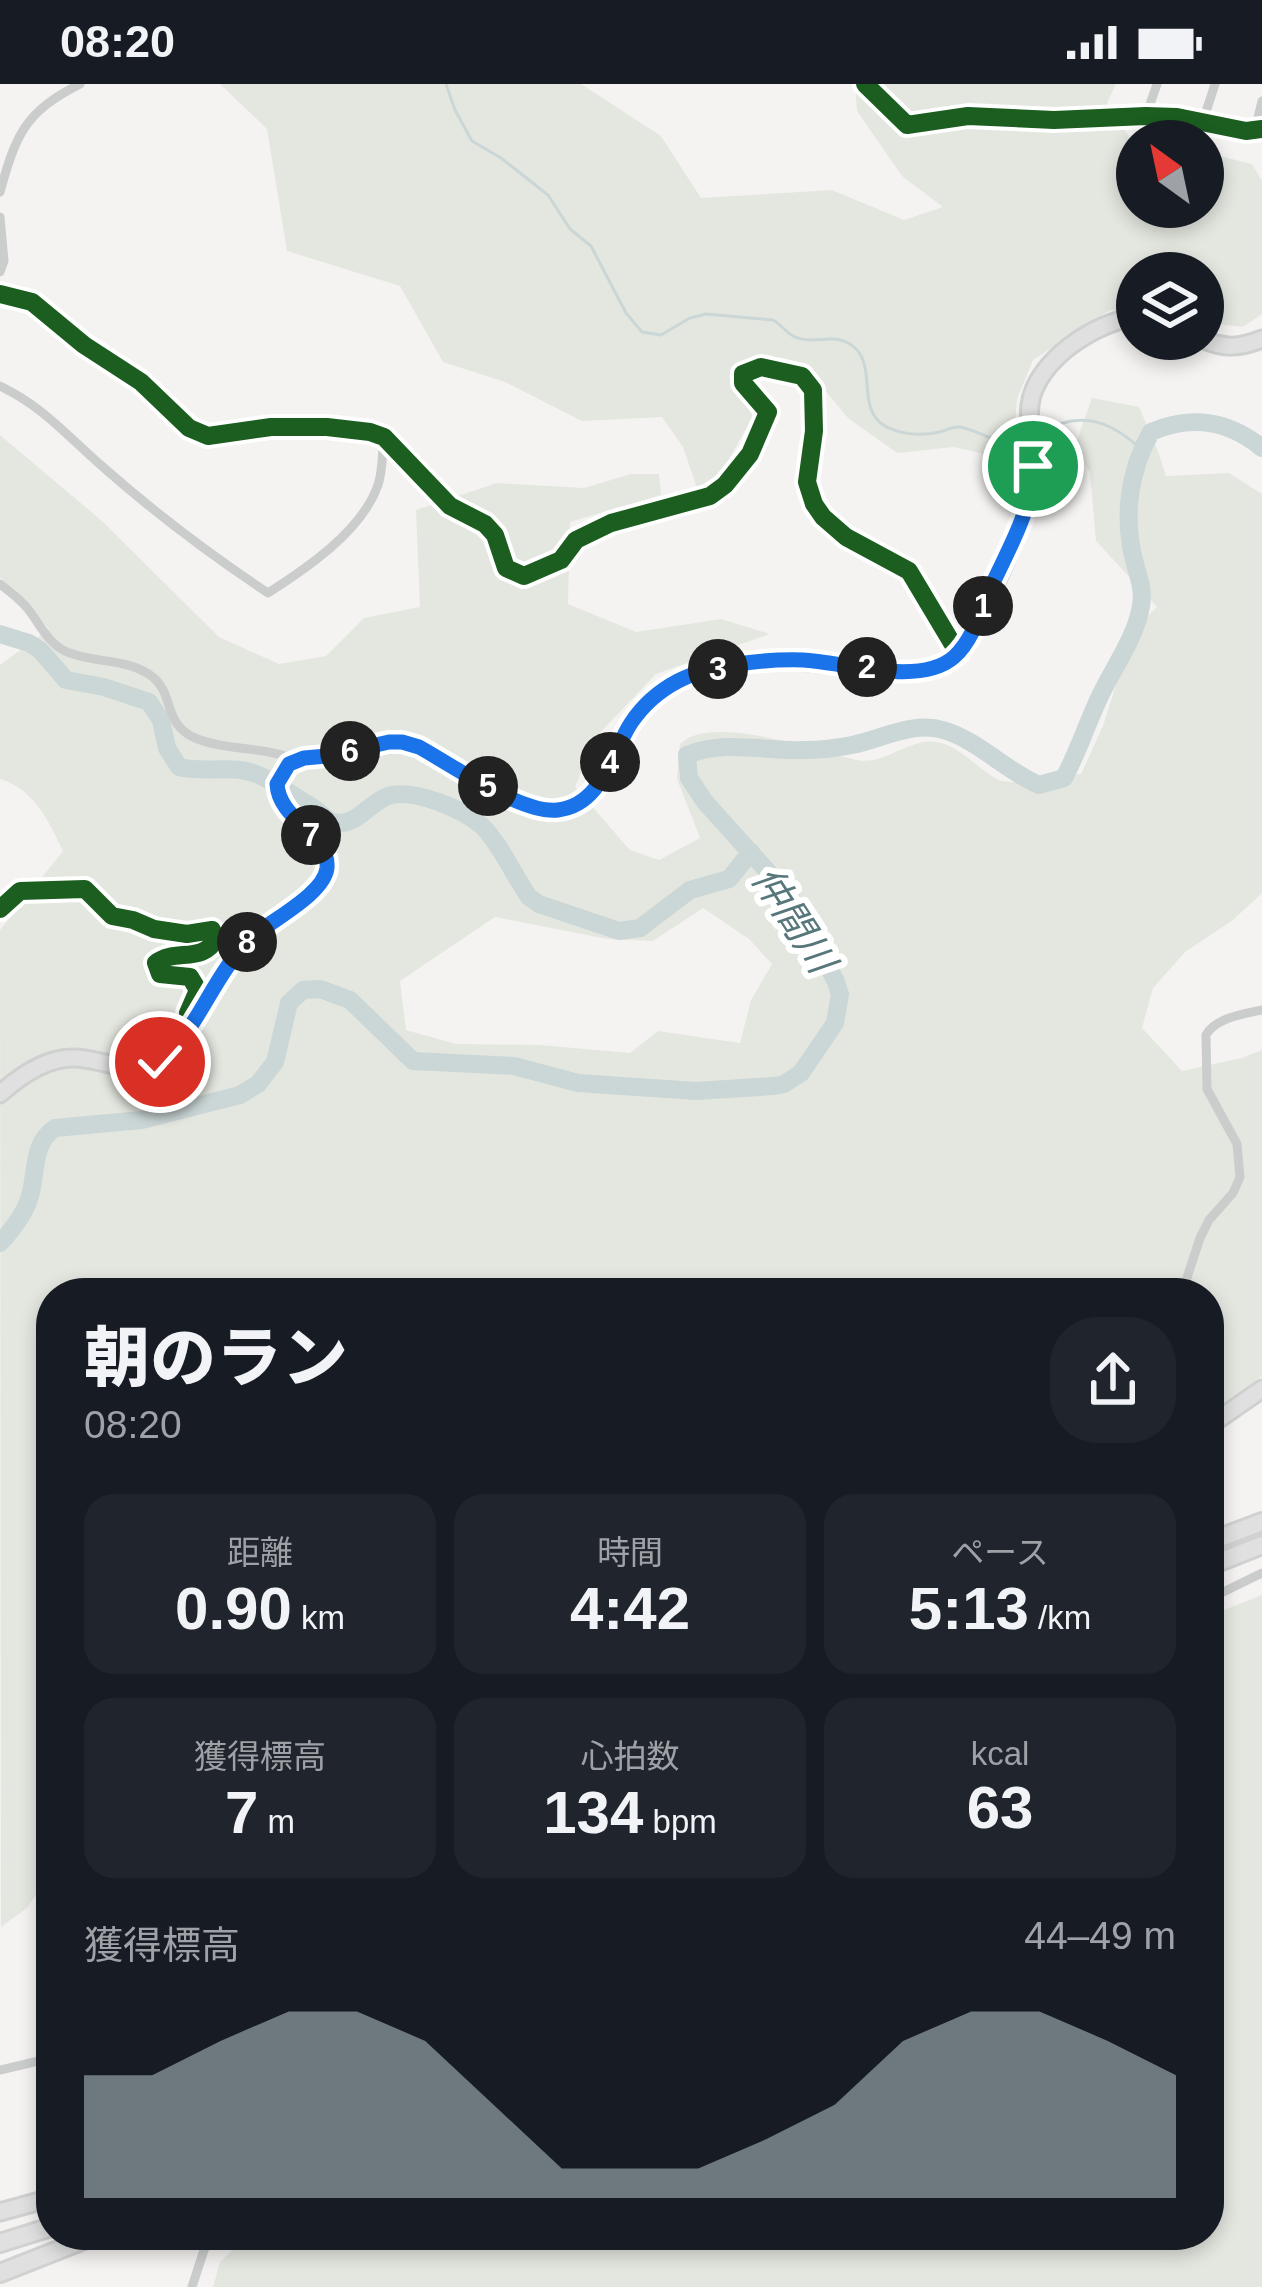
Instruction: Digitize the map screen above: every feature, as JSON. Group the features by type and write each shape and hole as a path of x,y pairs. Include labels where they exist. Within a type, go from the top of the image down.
{"highway":[{"path":"1224,1536 1262,1522"},
{"path":"1224,1560 1262,1545"},
{"path":"0,2243 36,2232"},
{"path":"0,2270 54,2250"}],"main road":[{"path":"0,1094 26,1074 63,1059 128,1069 160,1062 175,1047 238,951 312,892 326,873 326,856 279,800 277,789 288,768 402,742 527,806 560,810 581,802 595,789 630,724 646,705 665,688 694,674 788,660 914,672 943,664 958,653 975,624 1030,499 1032,391 1063,352 1116,321"},
{"path":"1224,347 1236,348 1262,339"},
{"path":"1224,1416 1262,1389"},
{"path":"0,2212 36,2202"}],"street":[{"path":"0,192 26,122 48,100 80,84"},
{"path":"865,84 907,125 968,116 1192,120"},
{"path":"1146,116 1157,84"},
{"path":"1203,120 1215,84"},
{"path":"1224,126 1258,130 1262,101"},
{"path":"0,217 4,261 0,272"},
{"path":"0,294 32,302 84,345 141,382 189,428 208,436 271,427 327,427 384,437 451,506 485,524 495,535 506,568 524,576 561,560 576,540 610,523 710,496 750,454 768,412 743,383 743,374 761,367 802,376 813,390 814,431 807,482 814,504 846,537 909,571 958,653"},
{"path":"0,386 28,400 216,558 268,593 319,560 355,521 378,485 384,437"},
{"path":"0,584 27,607 64,651 153,677 171,716 191,737 279,753 288,768"},
{"path":"0,909 20,891 85,889 112,916 187,934 212,930 216,938 209,950 164,956 155,963 160,974 190,977 198,990 188,1013 192,1021"},
{"path":"1187,1278 1209,1220 1233,1193 1240,1177 1237,1144 1207,1089 1206,1035 1215,1024 1262,1010"},
{"path":"1224,1592 1262,1573"},
{"path":"0,2070 36,2062"},
{"path":"192,2287 204,2250"}],"shaded area":[{"path":"220,84 581,84 661,136 701,198 832,190 904,220 943,207 902,176 857,111 855,84 1116,84 1107,103 1118,120 1116,228 1224,228 1224,157 1252,164 1262,181 1262,314 1243,327 1224,325 1224,252 1116,252 1116,311 1110,310 1033,360 1017,399 1012,461 954,447 897,453 848,418 803,364 743,362 729,377 753,416 722,472 697,488 683,447 662,417 582,421 505,382 443,362 400,286 287,251 267,129"},
{"path":"1092,398 1139,407 1166,476 1229,473 1262,494 1262,893 1233,920 1185,952 1153,988 1142,1028 1182,1071 1262,1050 1262,1376 1224,1404 1224,1278 36,1278 36,1895 1,1927 0,930 63,851 31,798 0,779 0,665 49,629 0,577 0,435 102,521 219,637 279,664 326,656 364,618 420,607 416,510 497,483 584,488 631,474 659,474 661,495 570,522 568,604 636,632 721,619 770,634 656,674 595,738 575,787 630,850 659,860 700,838 677,779 680,744 695,735 739,733 867,761 936,742 1006,782 1081,774 1103,726 1133,630 1157,607 1096,541 1090,473 1075,446","holes":["703,908 749,939 772,964 751,1000 740,1043 658,1031 630,1053 456,1044 406,1030 400,981 495,917 607,939 653,941"]},
{"path":"1262,1595 1262,2287 213,2287 220,2262 232,2250 1224,2250 1224,1610"}],"waterway":[{"path":"446,84 472,141 548,195 570,229 591,246 626,313 642,332 661,335 706,314 773,320 792,336 836,339 859,352 871,408 891,429 919,434 963,428 1011,447 1027,438"},
{"path":"1035,434 1065,422 1091,421 1115,430 1141,449"},
{"name":"仲間川","path":"0,1243 26,1208 38,1152 55,1128 142,1120 240,1095 258,1084 275,1062 289,1003 303,990 320,989 350,1000 413,1061 514,1066 578,1083 696,1091 784,1084 801,1073 835,1023 840,994 806,921 787,893 705,802 689,778 687,755 731,747 829,749 909,729 932,728 968,741 1039,785 1064,778 1141,606 1129,510 1133,478 1151,432 1180,423 1208,423 1236,431 1262,448"},
{"path":"0,634 40,650 66,680 149,702 179,767 251,772 335,822 353,820 398,794 438,802 483,827 529,897 619,931 640,928 690,890 729,879 751,852"}],"cycle path":[{"path":"865,84 907,125 968,116 1054,120 1146,116 1177,117 1246,131 1262,129"},
{"path":"0,294 32,302 84,345 141,382 189,428 208,436 271,427 327,427 384,437 450,506 485,524 495,535 506,568 524,576 561,560 576,540 611,523 710,496 750,454 768,412 743,383 743,374 761,367 802,376 813,390 814,431 807,482 814,504 846,537 909,571 958,653"},
{"path":"0,909 20,891 85,889 112,916 187,934 212,930 216,938 204,951 156,963 160,974 190,977 198,990 188,1013 192,1020"}],"route":[{"path":"160,1062 175,1047 238,951 312,892 326,873 321,845 279,800 277,784 289,764 402,742 527,806 560,810 587,799 646,705 665,688 694,674 788,660 907,672 943,664 968,638 1015,538 1030,499 1033,466"}]}
